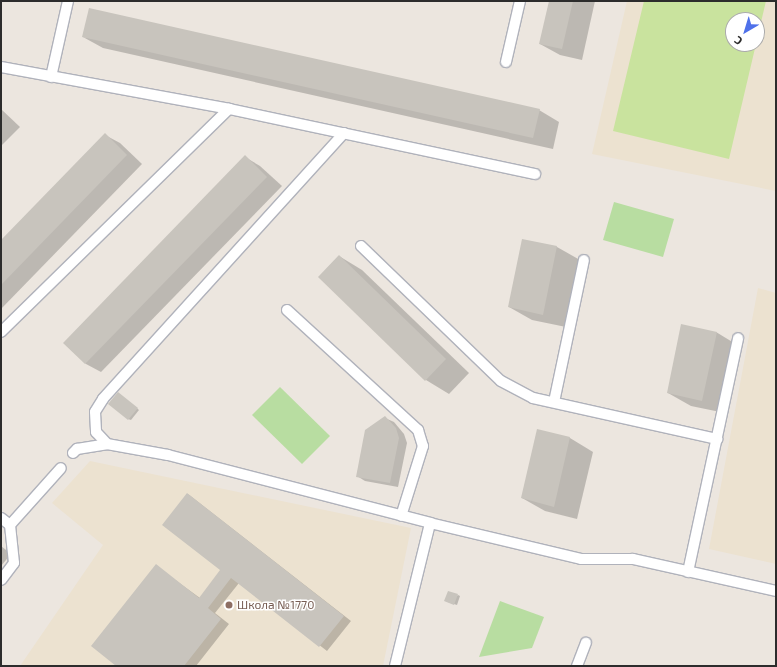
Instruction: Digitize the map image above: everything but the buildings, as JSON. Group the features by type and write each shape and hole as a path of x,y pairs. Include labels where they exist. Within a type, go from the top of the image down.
{"lane":[{"path":"51,77 68,1"},
{"path":"506,62 520,1"},
{"path":"1,67 229,109 535,174"},
{"path":"1,332 229,109"},
{"path":"107,444 96,432 95,412 103,399 344,133"},
{"path":"361,246 501,381 533,398 716,438"},
{"path":"554,402 584,260"},
{"path":"287,310 418,430 423,446 401,516"},
{"path":"688,572 738,338"},
{"path":"73,453 77,449 107,444 168,455 401,516 581,559 633,559 776,591"},
{"path":"10,525 61,468"},
{"path":"1,518 10,525 14,563 1,580"},
{"path":"395,666 430,522"},
{"path":"577,666 586,643"}],"shaded area":[{"path":"627,1 776,1 776,191 592,154"},
{"path":"758,288 776,293 776,564 709,549"},
{"name":"Школа №1770","path":"90,461 411,528 383,666 20,666 103,545 52,503"}],"green space":[{"path":"644,1 766,1 763,12 725,12 725,52 754,52 729,159 613,131"},
{"path":"614,202 674,219 663,257 603,240"},
{"path":"280,387 330,436 302,464 252,415"},
{"path":"500,601 544,617 532,648 479,657"}],"place":[{"name":"Школа №1770","path":"229,605"}]}
